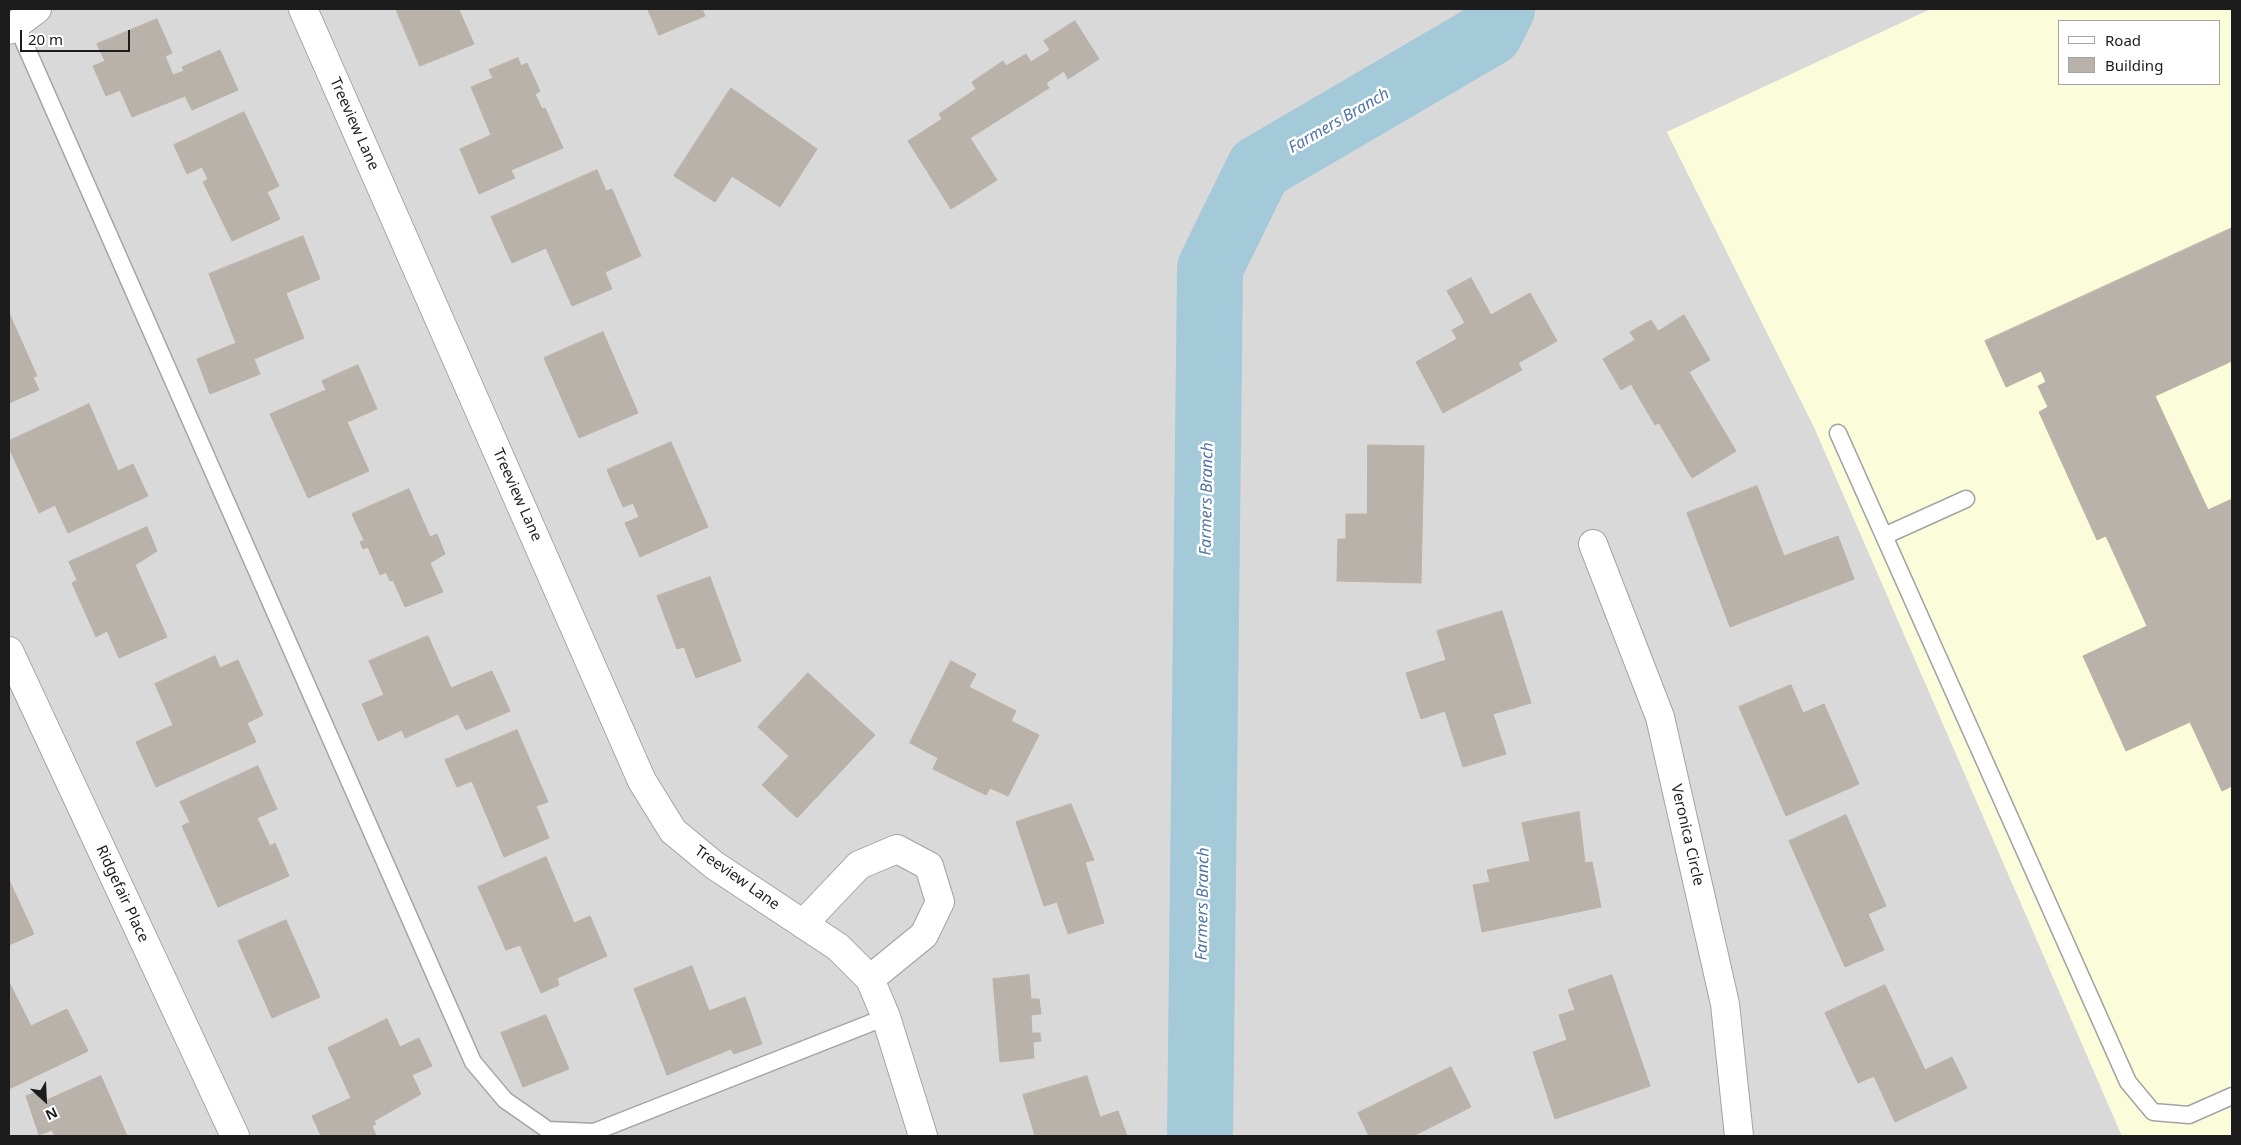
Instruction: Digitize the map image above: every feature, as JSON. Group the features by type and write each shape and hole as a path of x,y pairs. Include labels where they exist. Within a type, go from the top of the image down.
{"street":[{"name":"Treeview Lane","path":"304,9 642,781 673,831 714,866 838,947 870,978 886,1017 923,1136"},
{"name":"Veronica Circle","path":"1593,544 1660,717 1725,1004 1739,1136"},
{"name":"Ridgefair Place","path":"9,651 235,1136"},
{"path":"803,924 859,864 897,849 929,866 940,902 924,935 870,978"}],"lane":[{"path":"21,21 473,1062 505,1100 548,1130 594,1132 886,1017"},
{"path":"1838,432 2128,1082 2153,1112 2190,1115 2232,1096"},
{"path":"1884,536 1966,499"}],"shaded area":[{"path":"9,9 1931,9 1667,132 1814,427 2122,1136 9,1136"},
{"path":"1931,9 2232,9 2232,1136 2122,1136 1814,427 1667,132"}],"building":[{"path":"396,9 462,9 459,10 474,44 420,66"},
{"path":"648,9 702,9 705,16 659,35"},
{"path":"157,19 172,53 165,56 173,75 184,71 182,67 220,50 238,90 192,110 185,96 132,117 120,90 106,96 93,66 105,61 97,44"},
{"path":"1075,21 1099,59 1068,79 1064,71 1046,83 1049,88 970,138 997,180 951,209 908,141 942,119 939,114 976,89 972,82 1003,61 1006,66 1026,54 1031,62 1050,50 1044,41"},
{"path":"518,58 521,66 527,63 540,91 535,94 542,109 545,108 563,148 511,170 515,178 479,194 460,149 491,135 471,87 493,78 489,70"},
{"path":"731,88 817,149 780,207 732,176 715,202 674,176"},
{"path":"244,112 279,186 267,192 280,219 232,241 203,182 208,179 202,167 187,174 174,145"},
{"path":"597,170 606,191 612,189 641,256 605,272 612,289 572,306 546,248 512,263 491,217"},
{"path":"2232,228 2232,361 2155,396 2208,510 2232,499 2232,786 2222,791 2190,722 2126,751 2083,656 2147,626 2106,536 2097,540 2039,412 2048,407 2038,386 2046,382 2041,371 2006,387 1985,341"},
{"path":"303,236 320,279 286,293 304,338 254,359 260,374 210,394 197,359 236,343 209,274"},
{"path":"1471,278 1491,315 1530,293 1557,341 1518,363 1522,370 1443,413 1416,362 1457,339 1452,330 1465,323 1447,291"},
{"path":"9,313 37,376 33,377 39,390 9,403"},
{"path":"1684,315 1710,360 1689,372 1736,451 1692,478 1659,423 1655,425 1631,384 1621,390 1603,359 1635,340 1630,332 1651,320 1658,331"},
{"path":"603,332 638,413 579,438 544,358"},
{"path":"358,365 377,409 347,422 369,471 308,498 270,414 326,390 322,381"},
{"path":"89,404 118,471 133,464 148,496 68,533 55,505 39,513 9,448 9,441"},
{"path":"671,442 708,527 640,557 625,523 639,517 633,503 623,507 607,470"},
{"path":"1368,445 1424,446 1421,583 1337,581 1338,539 1346,539 1346,514 1367,514"},
{"path":"1757,486 1784,556 1838,536 1854,579 1730,627 1687,513"},
{"path":"409,489 430,537 437,534 445,554 430,563 443,592 405,607 393,580 390,581 386,572 380,575 368,547 363,549 360,542 364,540 352,514"},
{"path":"147,527 157,551 135,565 167,637 119,658 107,631 96,637 72,583 77,580 69,562"},
{"path":"710,577 741,661 696,678 684,647 677,649 657,596"},
{"path":"1502,611 1531,703 1493,714 1506,754 1463,767 1445,711 1421,719 1406,673 1446,660 1437,631"},
{"path":"428,636 451,688 492,671 510,711 466,730 458,714 405,738 402,730 378,741 362,704 384,695 369,661"},
{"path":"215,656 220,668 238,660 263,715 247,723 256,742 156,787 136,742 173,725 155,684"},
{"path":"951,661 976,674 969,687 1016,711 1011,721 1039,735 1008,796 990,788 986,795 933,769 938,758 910,743"},
{"path":"808,673 875,735 797,818 762,785 789,756 758,727"},
{"path":"1791,685 1803,713 1824,704 1859,784 1786,816 1739,707"},
{"path":"517,730 548,802 536,806 549,838 504,857 472,781 457,787 445,760"},
{"path":"258,766 277,809 257,818 270,846 275,843 289,876 218,907 182,826 190,822 180,802"},
{"path":"1071,804 1094,860 1085,862 1104,923 1068,934 1057,902 1044,906 1016,822"},
{"path":"1579,812 1585,863 1592,862 1601,907 1482,932 1473,885 1490,882 1487,870 1530,861 1522,823"},
{"path":"1846,815 1886,906 1868,914 1884,950 1845,967 1789,841"},
{"path":"546,857 574,923 590,916 607,956 557,978 559,985 541,993 520,945 506,950 478,887"},
{"path":"9,880 34,934 9,945"},
{"path":"286,920 320,997 272,1018 238,941"},
{"path":"692,966 709,1011 745,997 762,1044 734,1054 731,1049 667,1075 634,989"},
{"path":"1029,975 1031,999 1039,999 1041,1014 1031,1015 1032,1033 1040,1033 1041,1041 1033,1042 1034,1058 1000,1062 993,979"},
{"path":"1612,975 1650,1086 1555,1119 1533,1052 1567,1040 1559,1015 1575,1010 1568,990"},
{"path":"9,984 31,1026 67,1009 88,1051 9,1089"},
{"path":"1885,985 1925,1070 1952,1057 1967,1088 1895,1122 1874,1076 1858,1083 1825,1013"},
{"path":"546,1015 569,1069 523,1087 501,1033"},
{"path":"387,1019 400,1047 419,1038 432,1066 412,1075 421,1094 374,1121 376,1124 372,1126 376,1136 321,1136 312,1116 351,1098 328,1048"},
{"path":"1451,1067 1471,1107 1413,1136 1369,1136 1358,1113"},
{"path":"101,1076 127,1136 55,1136 52,1130 39,1135 26,1096 42,1090 46,1100"},
{"path":"1087,1076 1100,1117 1118,1111 1127,1136 1035,1136 1023,1095"}],"waterway":[{"name":"Farmers Branch","path":"1200,1136 1210,268 1259,168 1490,33 1502,9"}]}
